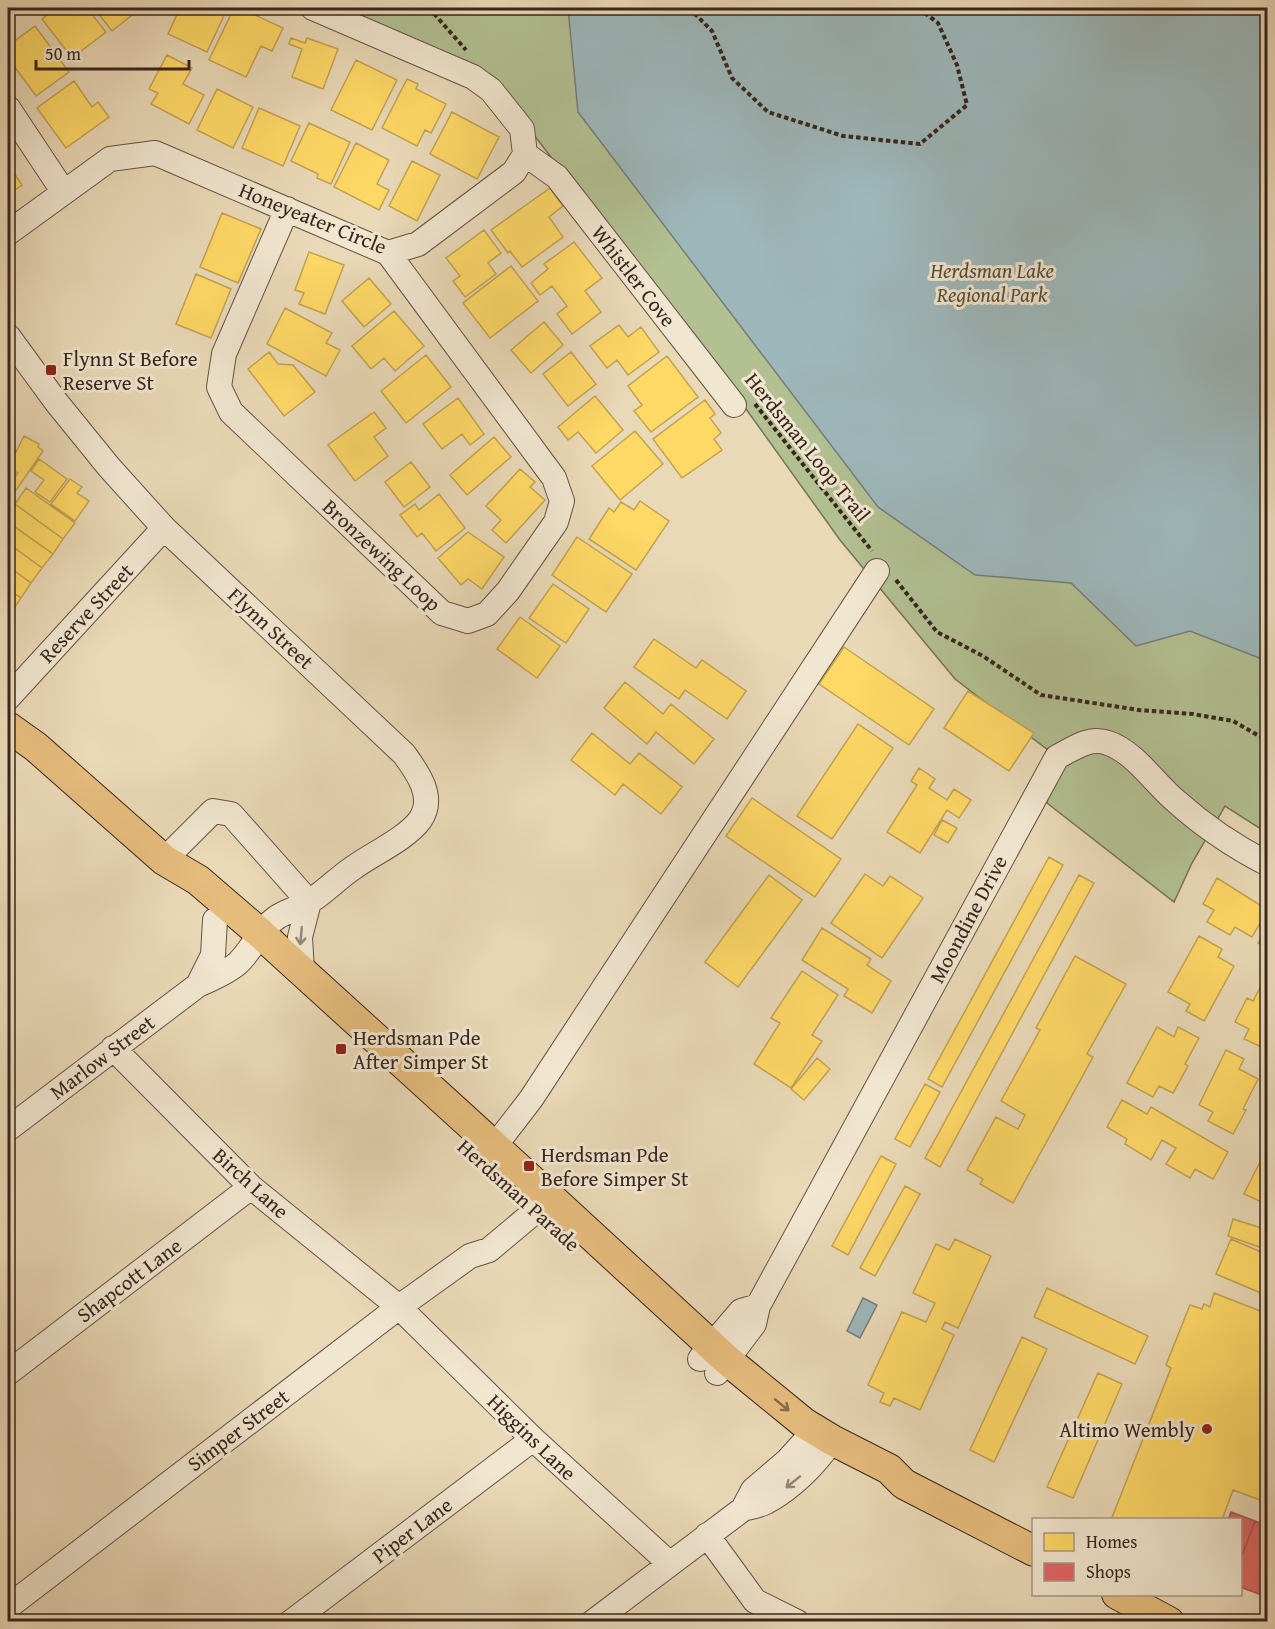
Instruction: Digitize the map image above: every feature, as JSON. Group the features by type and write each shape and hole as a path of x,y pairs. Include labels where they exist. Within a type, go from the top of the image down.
{"main road":[{"name":"Herdsman Parade","path":"8,727 36,747 164,860 198,880 254,942 714,1359 773,1425 817,1443 880,1485 904,1484 1032,1550"},
{"name":"Herdsman Parade","path":"164,860 187,894 215,920 302,972 494,1147 539,1200"},
{"path":"1121,1596 1169,1622"}],"street":[{"path":"313,8 473,77 491,90 522,129 525,154"},
{"path":"8,108 63,191"},
{"name":"Honeyeater Circle","path":"8,233 110,159 155,153 388,253 418,244 514,172 525,154"},
{"name":"Whistler Cove","path":"525,154 557,177 744,404"},
{"name":"Bronzewing Loop","path":"287,209 224,354 219,387 231,412 442,613 468,621 487,614 508,591 556,522 562,501 555,478 388,253"},
{"name":"Flynn Street","path":"8,336 109,468 164,528 404,754 418,773 425,789 425,807 420,820 398,839 352,868 309,902 275,918 254,942"},
{"name":"Reserve Street","path":"8,698 164,528"},
{"path":"494,1147 531,1099 883,569"},
{"name":"Moondine Drive","path":"714,1359 741,1311 759,1306 1057,757 1086,741 1107,742 1132,758 1175,801 1229,843 1268,864"},
{"path":"164,860 213,811 231,814 309,902 300,937 302,972"},
{"name":"Marlow Street","path":"198,985 213,955 215,920"},
{"name":"Marlow Street","path":"8,1130 198,985 238,963 254,942"},
{"name":"Birch Lane","path":"113,1048 251,1187 399,1307"},
{"name":"Shapcott Lane","path":"8,1372 251,1187"},
{"name":"Simper Street","path":"8,1607 399,1307 470,1256 489,1250 539,1200"},
{"name":"Higgins Lane","path":"399,1307 533,1439 669,1563"},
{"name":"Piper Lane","path":"291,1622 533,1439"},
{"path":"593,1622 743,1509 765,1503 789,1485 817,1443"},
{"path":"707,1535 755,1601 797,1622"}],"path":[{"path":"429,8 467,50"},
{"path":"688,8 712,31 732,78 768,112 843,136 920,144 967,105 957,65 938,23 918,8"},
{"name":"Herdsman Loop Trail","path":"744,404 937,633 983,656 1041,695 1138,710 1193,714 1233,721 1268,741"}],"green space":[{"name":"Herdsman Lake Regional Park","path":"343,8 1267,8 1267,833 1225,806 1192,863 1174,902 1047,803 1057,757 955,679 840,540 746,409 489,77"}],"water":[{"name":"Herdsman Lake Regional Park","path":"568,8 1267,8 1267,661 1190,631 1136,646 1071,583 975,575 878,507 578,112"},
{"path":"863,1298 877,1305 860,1338 847,1331"}],"building: Homes":[{"path":"56,8 87,8 106,32 72,58 42,19"},
{"path":"94,8 141,8 112,31"},
{"path":"180,8 217,8 226,11 207,52 168,34"},
{"path":"234,8 240,8 283,28 272,51 261,46 246,77 209,60"},
{"path":"35,26 69,72 36,96 8,58 8,46"},
{"path":"291,38 305,43 307,38 338,49 323,89 292,77 302,49 289,44"},
{"path":"167,55 192,68 183,84 204,95 189,124 151,104 158,93 149,89"},
{"path":"356,60 397,80 372,130 331,110"},
{"path":"407,79 418,84 416,89 446,104 431,133 425,130 417,146 382,128"},
{"path":"74,81 92,107 98,102 109,117 66,148 37,108"},
{"path":"217,89 253,107 233,148 197,130"},
{"path":"259,108 300,126 283,166 242,148"},
{"path":"452,112 499,137 477,179 430,154"},
{"path":"309,123 350,142 331,184 317,178 318,174 291,161"},
{"path":"356,143 389,160 377,184 389,190 379,210 334,187"},
{"path":"412,161 440,175 417,221 389,206"},
{"path":"8,164 22,185 8,195"},
{"path":"550,188 563,206 549,217 563,237 522,267 491,230"},
{"path":"222,213 261,229 238,283 200,267"},
{"path":"484,230 501,253 488,263 496,274 465,297 453,281 460,276 446,258"},
{"path":"574,242 602,278 585,291 601,312 572,334 557,314 567,306 552,286 540,295 531,283 548,269 544,264"},
{"path":"309,252 344,265 325,314 299,304 304,293 295,290"},
{"path":"511,266 538,301 490,338 463,303"},
{"path":"196,274 231,289 211,338 176,324"},
{"path":"369,278 391,304 364,327 342,301"},
{"path":"285,308 332,333 326,343 340,350 326,376 267,344"},
{"path":"394,311 424,346 395,371 384,358 371,369 352,346"},
{"path":"544,322 563,345 531,373 511,350"},
{"path":"619,325 628,337 641,327 659,352 628,375 617,360 607,368 590,346"},
{"path":"269,352 278,364 293,365 315,392 284,416 248,369"},
{"path":"571,352 596,384 568,406 543,374"},
{"path":"426,355 451,387 406,423 381,391"},
{"path":"667,356 698,397 651,432 634,411 642,405 628,386"},
{"path":"595,396 623,430 596,453 578,432 568,440 558,427"},
{"path":"458,398 484,434 470,445 462,434 442,449 423,424"},
{"path":"705,400 715,414 710,418 721,433 714,439 722,450 682,478 653,439"},
{"path":"374,412 386,428 374,437 388,456 355,481 328,445"},
{"path":"635,431 663,464 620,500 592,466"},
{"path":"24,436 39,444 38,447 43,451 12,496 8,493 8,472 16,476 18,473 8,468"},
{"path":"494,437 511,457 467,495 450,475"},
{"path":"39,459 67,479 50,502 35,492 44,480 31,471"},
{"path":"411,462 430,487 404,507 385,482"},
{"path":"520,469 535,482 530,487 545,500 506,543 492,530 501,520 486,506"},
{"path":"70,479 82,487 77,493 89,501 75,521 51,504"},
{"path":"26,488 75,523 63,539 15,504"},
{"path":"439,494 465,528 436,551 422,533 417,537 400,515 415,504 419,510"},
{"path":"640,501 669,521 636,570 589,539 609,508 614,512 621,502 634,510"},
{"path":"15,504 63,539 53,554 8,522 8,514"},
{"path":"8,522 53,554 42,568 8,543"},
{"path":"468,532 504,557 482,589 468,579 461,585 438,558"},
{"path":"577,537 632,574 606,612 552,575"},
{"path":"8,543 42,568 31,583 8,566"},
{"path":"8,566 31,583 21,598 8,589"},
{"path":"553,584 589,609 566,643 529,618"},
{"path":"8,589 21,598 10,614 8,612"},
{"path":"520,617 560,646 537,678 497,649"},
{"path":"654,639 696,668 702,660 746,691 727,719 685,690 679,699 634,667"},
{"path":"844,647 934,709 909,745 819,684"},
{"path":"625,682 663,714 671,704 714,739 694,764 656,732 647,744 604,708"},
{"path":"968,691 1034,733 1009,771 944,728"},
{"path":"858,724 893,748 832,839 797,816"},
{"path":"592,733 630,764 639,753 682,787 661,814 623,784 615,795 571,760"},
{"path":"919,768 935,779 929,788 947,800 954,789 971,800 959,818 947,810 920,853 887,832 917,785 911,781"},
{"path":"752,798 841,859 815,897 726,836"},
{"path":"942,820 957,828 948,843 934,835"},
{"path":"1049,857 1063,865 942,1087 928,1079"},
{"path":"865,874 883,886 890,876 923,898 882,958 831,923"},
{"path":"769,875 802,900 738,987 705,962"},
{"path":"1079,875 1094,883 940,1167 925,1158"},
{"path":"1217,878 1268,910 1252,937 1235,927 1230,935 1207,922 1214,910 1203,904"},
{"path":"822,928 871,959 867,965 891,981 872,1013 844,996 848,989 802,960"},
{"path":"1268,928 1268,949 1258,943"},
{"path":"1199,936 1222,949 1218,957 1234,966 1204,1021 1186,1011 1190,1004 1168,992"},
{"path":"1075,956 1126,984 1087,1054 1093,1057 1013,1203 980,1184 983,1179 967,1170 996,1117 1018,1129 1025,1115 1001,1101 1040,1030 1036,1028"},
{"path":"802,971 838,995 812,1035 822,1041 791,1088 754,1064 780,1023 771,1018"},
{"path":"1263,982 1268,984 1268,1050 1244,1039 1249,1029 1235,1022 1247,998 1253,1001"},
{"path":"1157,1027 1174,1037 1178,1027 1199,1038 1185,1064 1188,1066 1173,1093 1159,1086 1153,1097 1127,1083"},
{"path":"1226,1050 1244,1059 1239,1069 1258,1079 1243,1109 1246,1110 1233,1134 1208,1121 1213,1112 1199,1105"},
{"path":"817,1058 830,1069 804,1100 791,1089"},
{"path":"925,1084 940,1092 910,1147 895,1139"},
{"path":"1122,1100 1147,1114 1151,1107 1228,1152 1213,1179 1195,1169 1190,1178 1166,1164 1176,1148 1162,1140 1151,1160 1125,1144 1127,1139 1107,1127"},
{"path":"1268,1146 1268,1205 1244,1194"},
{"path":"881,1156 896,1164 848,1255 832,1246"},
{"path":"905,1186 920,1194 875,1276 860,1268"},
{"path":"1233,1219 1268,1230 1268,1250 1228,1236"},
{"path":"955,1239 991,1256 958,1328 945,1322 942,1329 954,1335 920,1410 894,1398 890,1406 880,1402 884,1393 868,1385 902,1312 926,1322 935,1303 913,1293 936,1244 949,1250"},
{"path":"1231,1239 1268,1255 1268,1296 1216,1274"},
{"path":"1047,1288 1148,1336 1135,1364 1034,1317"},
{"name":"Altimo Wembly","path":"1214,1293 1268,1314 1268,1503 1233,1490 1223,1518 1112,1518 1171,1368 1166,1365 1190,1305 1202,1309 1204,1304 1210,1307"},
{"path":"1022,1337 1047,1349 994,1462 970,1450"},
{"path":"1098,1373 1122,1384 1073,1498 1047,1487"}],"building: Shops":[{"path":"1231,1512 1255,1521 1242,1556 1242,1518 1229,1518"},
{"path":"1255,1521 1268,1526 1268,1571 1259,1594 1242,1588 1242,1556"}],"place":[{"name":"Flynn St Before Reserve St","path":"51,370"},
{"name":"Herdsman Pde After Simper St","path":"341,1049"},
{"name":"Herdsman Pde Before Simper St","path":"529,1166"},
{"name":"Altimo Wembly","path":"1207,1429"}]}
